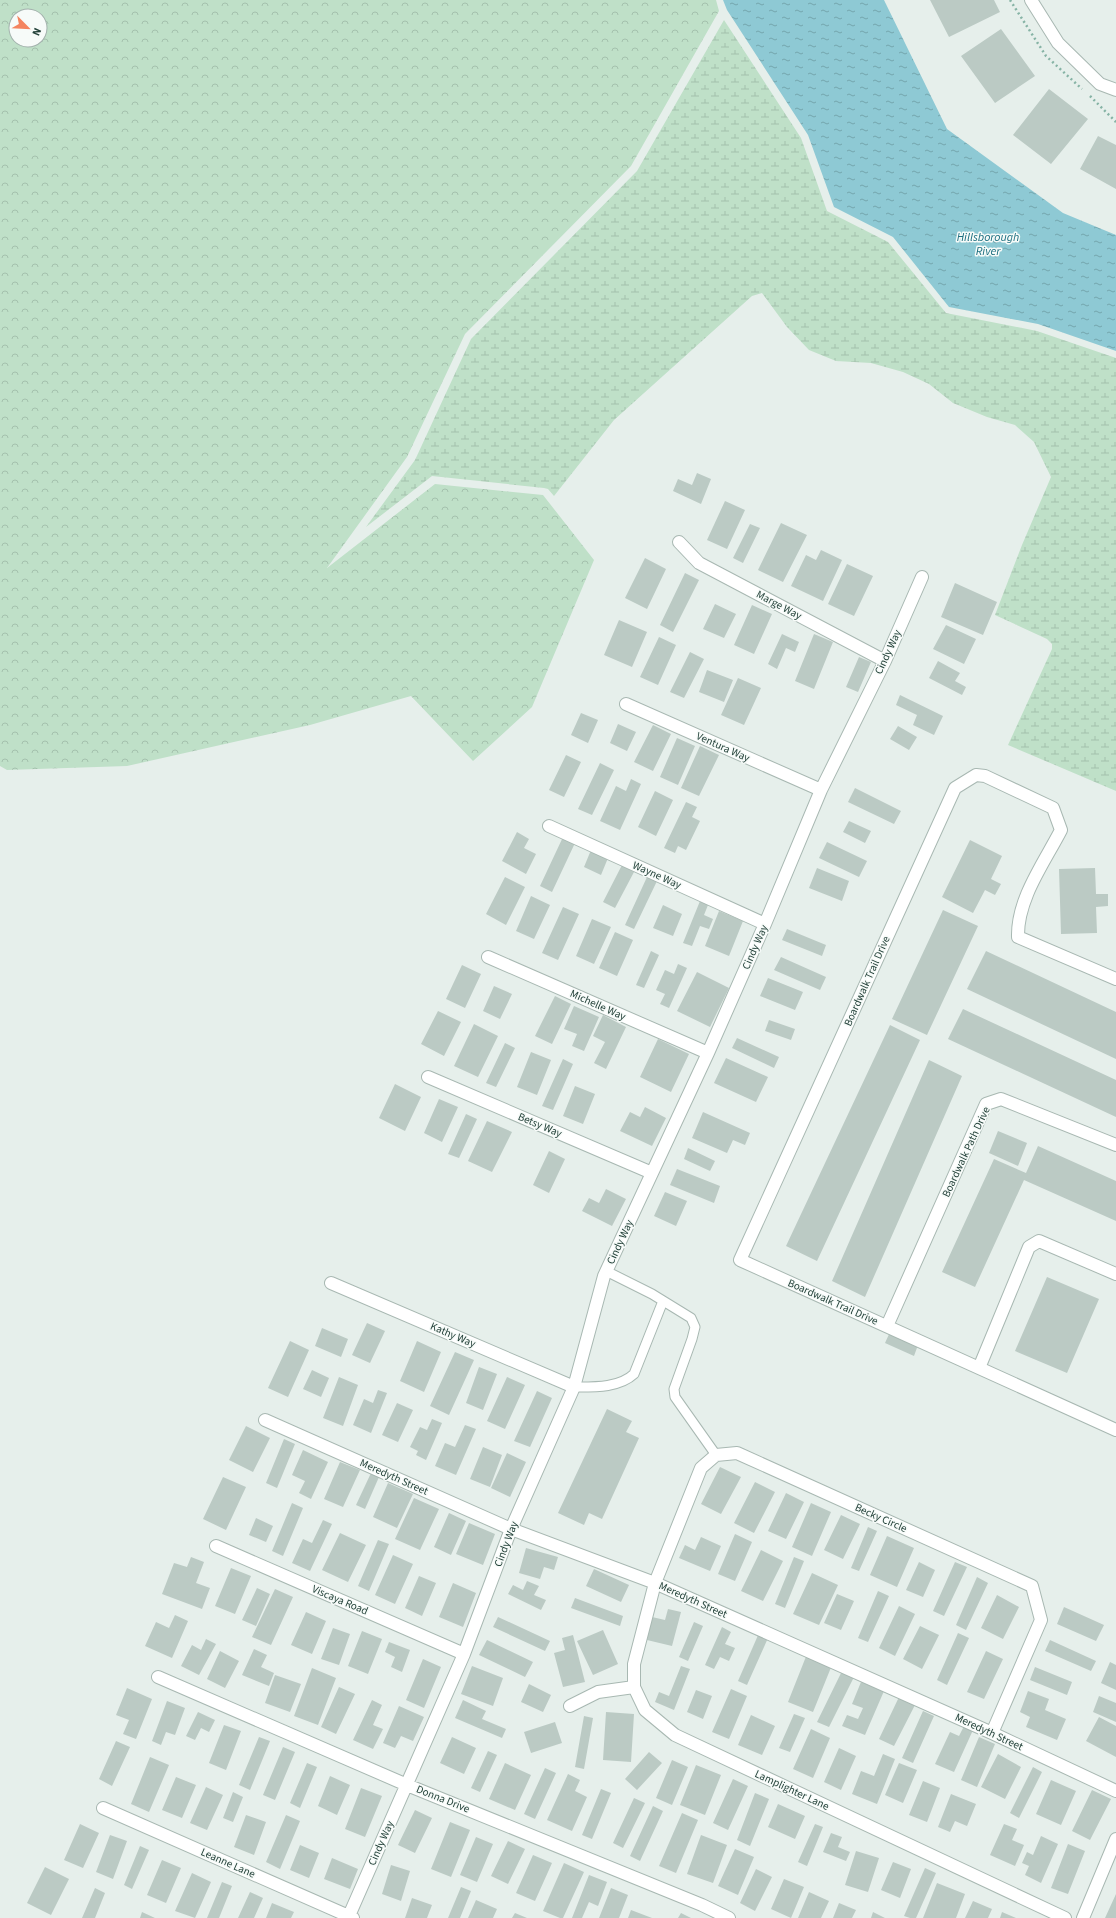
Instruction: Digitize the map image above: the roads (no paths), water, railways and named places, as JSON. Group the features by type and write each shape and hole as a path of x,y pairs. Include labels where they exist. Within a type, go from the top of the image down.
{"street":[{"path":"1031,0 1058,43 1100,84 1116,90"},
{"name":"Marge Way","path":"679,542 699,563 885,661"},
{"name":"Cindy Way","path":"350,1918 464,1654 511,1529 574,1387 606,1271 708,1053 765,924 821,790 885,661 922,577"},
{"name":"Ventura Way","path":"626,704 821,790"},
{"name":"Boardwalk Trail Drive","path":"1116,979 1018,937 1018,922 1028,892 1061,830 1053,808 985,776 976,775 955,788 740,1260 1116,1430"},
{"name":"Wayne Way","path":"549,826 765,924"},
{"name":"Michelle Way","path":"488,957 708,1053"},
{"name":"Betsy Way","path":"428,1077 652,1174"},
{"name":"Boardwalk Path Drive","path":"887,1326 986,1104 1001,1099 1116,1145"},
{"path":"979,1368 1029,1247 1039,1241 1116,1274"},
{"name":"Kathy Way","path":"331,1283 574,1387"},
{"name":"Meredyth Street","path":"265,1420 511,1529 655,1583 992,1733 1116,1791"},
{"name":"Becky Circle","path":"716,1455 737,1453 1032,1586 1041,1620 992,1733"},
{"path":"655,1583 701,1468 716,1455"},
{"name":"Viscaya Road","path":"216,1546 464,1654"},
{"name":"Lamplighter Lane","path":"655,1583 634,1664 634,1687 644,1710 675,1735 1065,1918"},
{"name":"Donna Drive","path":"158,1677 407,1784 702,1905 729,1918"},
{"path":"570,1706 598,1692 634,1687"},
{"name":"Leanne Lane","path":"103,1808 350,1918"},
{"path":"1083,1918 1116,1839"}],"lane":[{"path":"606,1271 663,1301 691,1318 695,1327 674,1389 675,1397 716,1455"},
{"path":"574,1387 602,1386 628,1379 634,1374 663,1301"}],"water":[{"name":"Hillsborough River","path":"723,0 884,0 947,129 1063,213 1116,235 1116,351 1038,324 949,307 893,237 834,207 808,135 727,10"}]}
